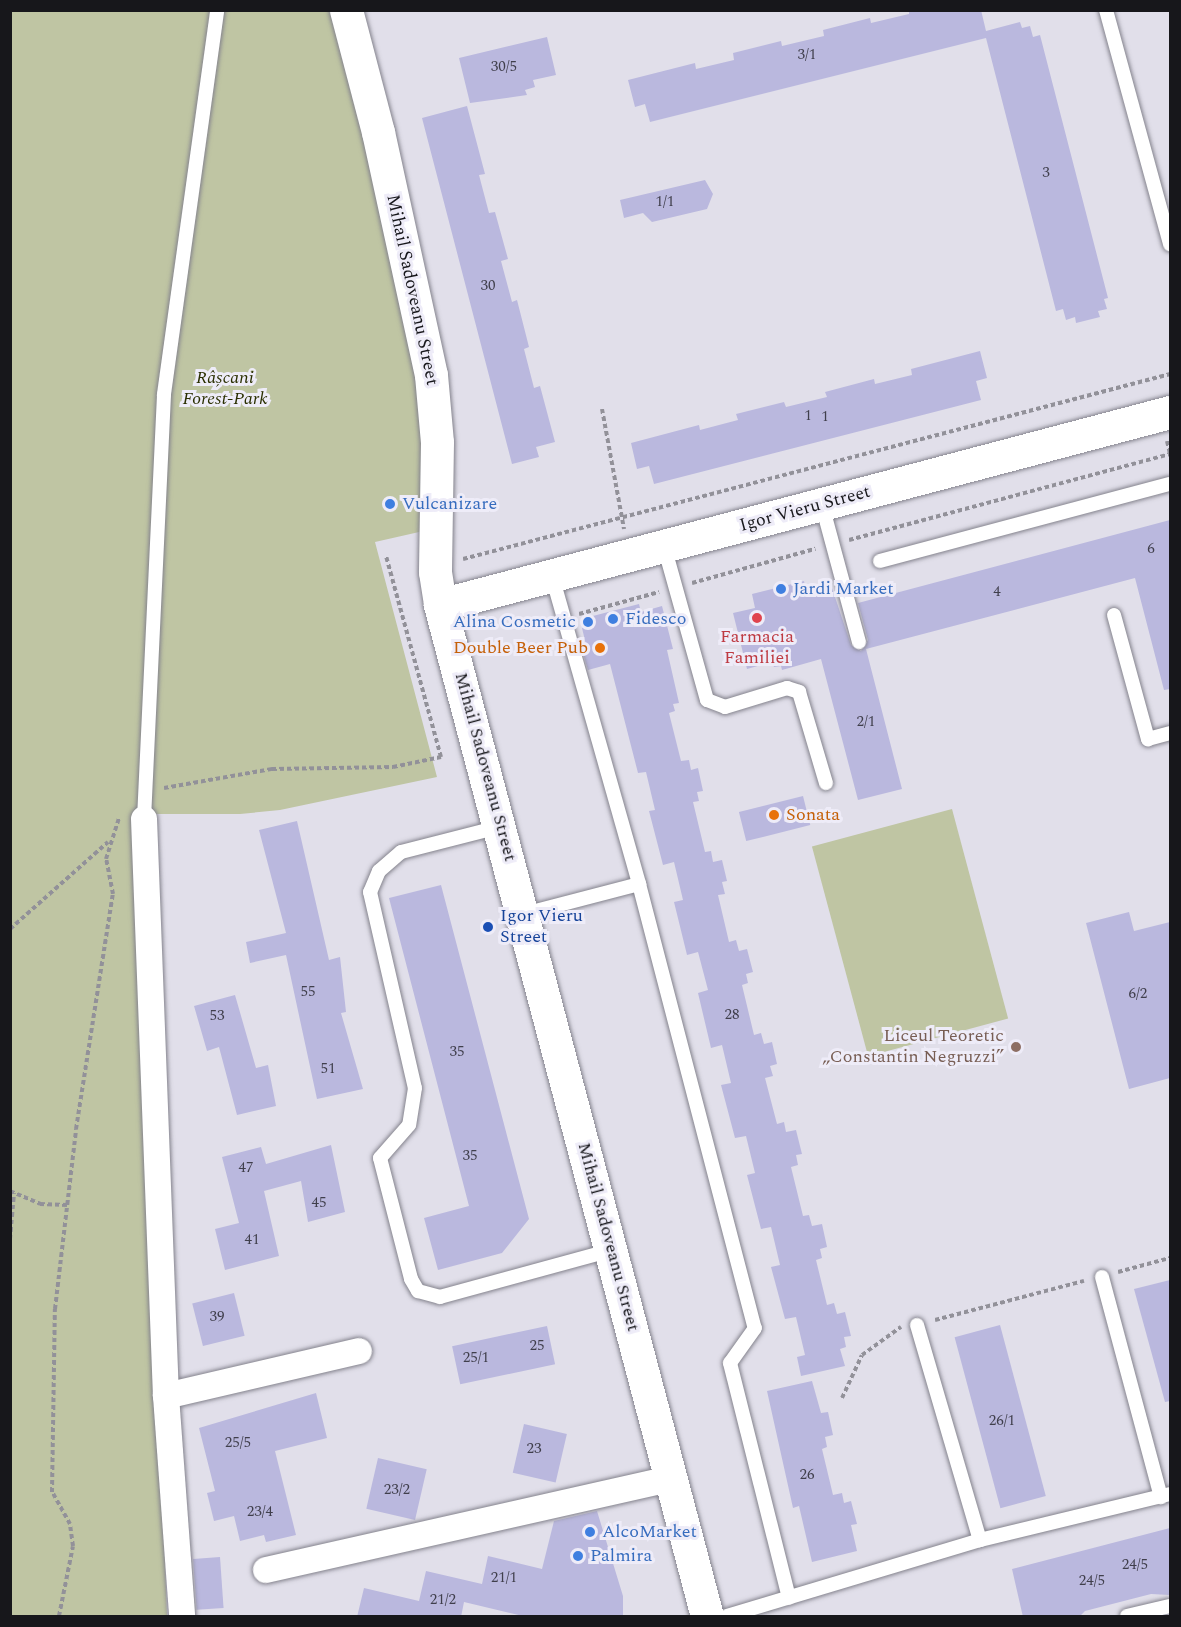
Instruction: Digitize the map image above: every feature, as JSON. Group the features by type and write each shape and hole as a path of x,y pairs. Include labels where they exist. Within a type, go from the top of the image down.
{"main road":[{"name":"Mihail Sadoveanu Street","path":"346,10 378,132 431,375 437,442 435,572 440,605 524,914 707,1617"},
{"name":"Igor Vieru Street","path":"440,605 1170,412"}],"street":[{"path":"144,808 166,1396 182,1617"},
{"path":"166,1396 359,1351"},
{"path":"266,1570 672,1479"}],"lane":[{"path":"144,808 164,394 217,10"},
{"path":"1106,10 1170,244"},
{"path":"880,561 1170,484"},
{"path":"822,505 858,642"},
{"path":"664,546 707,700 725,706 787,688 799,692 826,783"},
{"path":"552,576 639,884 755,1328 730,1363 789,1598"},
{"path":"1114,615 1148,739 1170,733"},
{"path":"501,827 401,852 379,871 370,892 415,1088 409,1125 380,1158 411,1279 418,1291 440,1297 612,1250"},
{"path":"524,914 639,884"},
{"path":"727,1617 980,1540 1166,1495 1102,1276"},
{"path":"917,1325 980,1540"},
{"path":"1127,1617 1170,1606"}],"path":[{"path":"463,559 1170,374"},
{"path":"602,408 631,555"},
{"path":"59,1617 73,1546 70,1524 52,1492 55,1309 67,1205 112,894 106,859 110,841 124,811 144,808 158,789 272,769 393,767 441,757 386,556"},
{"path":"10,929 110,841"},
{"path":"10,1239 12,1192 40,1204 67,1205"},
{"path":"842,1398 862,1355 898,1328 917,1325 1170,1258"}],"green space":[{"name":"Râșcani Forest-Park","path":"11,11 360,11 450,525 375,542 437,777 280,810 240,814 137,814 167,1616 11,1616"},
{"path":"952,809 1008,1019 868,1056 812,847"}],"building":[{"path":"909,10 981,10 986,31 1020,22 1022,28 1030,26 1033,37 1040,35 1108,298 1104,299 1107,309 1098,311 1100,317 1076,323 1075,317 1066,320 1063,309 1056,311 986,38 650,122 645,104 635,107 628,80 695,63 696,69 734,60 733,53 781,41 782,46 824,36 823,30 870,18 871,23 909,14"},
{"path":"547,37 556,75 533,80 535,87 525,90 527,95 470,103 459,58"},
{"path":"467,106 485,174 479,175 489,213 495,212 508,259 501,261 512,302 517,300 529,347 524,349 534,388 540,386 555,442 536,447 539,457 512,464 422,118"},
{"path":"705,180 713,194 707,209 652,222 643,213 624,218 620,200"},
{"path":"980,351 987,378 976,381 981,400 654,484 649,466 637,469 631,443 699,425 700,430 738,420 736,414 784,402 786,407 827,397 825,392 874,379 875,384 912,375 911,369"},
{"path":"1170,520 1170,689 1164,690 1135,578 866,649 902,789 858,800 821,659 782,670 781,666 774,667 772,662 747,669 733,613 755,608 752,594 804,581 806,591 831,585 851,645 861,651 868,640 858,603"},
{"path":"639,604 641,612 662,606 673,649 667,650 679,703 673,704 675,711 669,713 681,761 689,760 691,770 698,768 703,791 697,792 699,801 693,802 705,852 711,851 713,862 722,860 727,881 722,882 725,894 718,895 729,942 736,940 739,951 747,949 753,972 746,974 748,983 742,985 754,1035 761,1033 764,1044 772,1042 777,1064 770,1066 773,1076 765,1078 777,1124 784,1122 786,1132 796,1130 802,1154 796,1155 798,1165 791,1167 803,1216 809,1215 812,1226 822,1224 827,1247 820,1249 822,1258 816,1260 827,1305 834,1303 837,1314 845,1312 851,1336 844,1337 846,1347 840,1349 845,1366 801,1376 797,1357 805,1355 796,1317 785,1319 771,1267 780,1265 771,1227 761,1229 747,1175 755,1173 746,1136 735,1138 721,1085 731,1083 722,1045 711,1048 698,993 708,990 698,952 687,955 674,902 683,900 674,862 663,865 649,811 655,810 646,772 638,773 610,664 588,670 581,646 586,645 582,628 589,617"},
{"path":"803,796 810,825 746,841 739,812"},
{"path":"297,821 329,960 340,957 346,1012 341,1013 363,1089 317,1099 286,955 250,963 246,942 286,933 259,830"},
{"path":"441,885 529,1219 502,1253 438,1270 424,1218 469,1206 389,898"},
{"path":"1129,912 1134,931 1170,922 1170,1078 1129,1089 1086,923"},
{"path":"235,995 256,1068 268,1065 276,1106 237,1115 219,1047 207,1051 194,1006"},
{"path":"331,1145 345,1212 308,1222 301,1181 264,1191 279,1256 225,1270 215,1229 239,1223 222,1157 261,1147 266,1164"},
{"path":"1170,1280 1170,1401 1165,1402 1134,1289"},
{"path":"234,1293 245,1336 203,1346 192,1303"},
{"path":"1000,1325 1046,1496 1000,1508 955,1337"},
{"path":"547,1326 555,1364 460,1384 452,1346"},
{"path":"812,1381 821,1413 828,1412 833,1435 825,1437 827,1447 822,1449 833,1495 842,1493 844,1503 851,1501 857,1524 851,1525 857,1551 812,1562 799,1506 793,1508 767,1391"},
{"path":"316,1393 327,1438 275,1451 296,1535 266,1542 264,1535 240,1541 234,1516 214,1521 207,1493 215,1491 199,1428"},
{"path":"524,1424 567,1434 556,1483 513,1473"},
{"path":"378,1458 427,1469 415,1520 366,1509"},
{"path":"597,1511 623,1596 623,1617 527,1617 464,1602 461,1617 357,1617 364,1588 419,1601 426,1571 482,1584 488,1556 542,1569 554,1521"},
{"path":"1170,1528 1170,1595 1151,1594 1085,1611 1079,1617 1023,1617 1012,1569"},
{"path":"220,1557 224,1608 197,1610 193,1559"}],"place":[{"name":"Vulcanizare","path":"390,504"},
{"name":"Jardi Market","path":"781,589"},
{"name":"Farmacia Familiei","path":"757,618"},
{"name":"Fidesco","path":"613,619"},
{"name":"Alina Cosmetic","path":"588,622"},
{"name":"Double Beer Pub","path":"600,648"},
{"name":"Sonata","path":"774,815"},
{"name":"Igor Vieru Street","path":"488,927"},
{"name":"Liceul Teoretic „Constantin Negruzzi”","path":"1016,1047"},
{"name":"AlcoMarket","path":"590,1532"},
{"name":"Palmira","path":"578,1556"}]}
